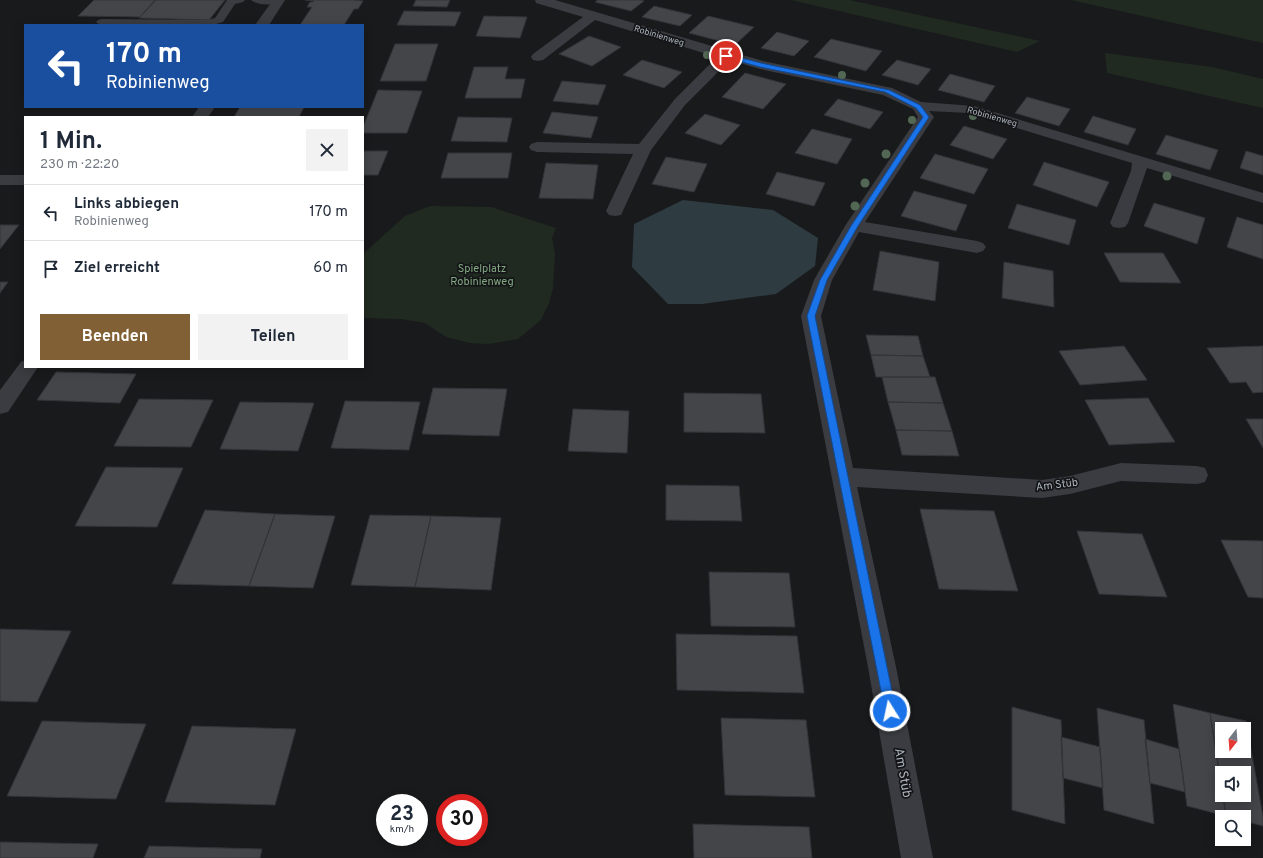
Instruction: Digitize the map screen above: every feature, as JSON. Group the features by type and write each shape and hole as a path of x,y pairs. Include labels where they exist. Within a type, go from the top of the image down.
{"street":[{"path":"263,24 279,0"},
{"name":"Robinienweg","path":"541,0 760,65 887,91 918,106 969,109 1263,198"},
{"path":"538,57 592,16"},
{"path":"615,211 643,149 680,102 726,56"},
{"name":"Am Stüb","path":"917,858 882,667 811,316 823,280 854,226 926,117 918,106"},
{"path":"537,147 643,149"},
{"path":"1119,223 1139,171 1140,162"},
{"path":"0,180 24,180"},
{"path":"854,226 977,247"},
{"path":"0,406 27,368"},
{"name":"Am Stüb","path":"844,477 1042,489 1070,485 1121,472 1197,475"}],"lane":[{"path":"102,22 207,24 219,20 231,2 240,0"},
{"path":"257,0 279,0"}],"green space":[{"path":"791,0 849,0 1040,41 1017,52"},
{"path":"1071,0 1263,0 1263,43"},
{"path":"1105,53 1212,67 1263,79 1263,108 1107,73"},
{"name":"Spielplatz Robinienweg","path":"430,206 491,207 556,228 552,238 555,253 553,288 549,303 541,320 518,339 488,344 470,343 446,337 425,323 401,319 364,318 364,253 405,216"}],"shaded area":[{"path":"683,200 773,210 818,238 815,266 776,294 702,304 668,304 632,267 634,224"}],"building":[{"path":"94,0 155,0 140,17 78,16"},
{"path":"156,0 225,0 209,20 139,18"},
{"path":"305,0 363,1 358,9 354,9 345,24 301,24 312,7 307,7 310,2 314,1"},
{"path":"416,0 450,0 447,7 413,6"},
{"path":"598,0 644,1 631,11 595,2"},
{"path":"654,6 692,15 680,26 642,17"},
{"path":"404,11 461,12 455,26 397,25"},
{"path":"484,16 527,17 520,38 476,36"},
{"path":"708,16 754,27 735,45 689,33"},
{"path":"777,32 809,41 794,56 761,48"},
{"path":"589,36 621,47 592,66 559,54"},
{"path":"831,39 882,51 866,71 814,57"},
{"path":"395,44 438,44 426,81 380,81"},
{"path":"642,60 682,72 664,88 623,75"},
{"path":"897,60 931,69 918,85 882,75"},
{"path":"474,67 508,67 505,79 525,79 521,98 465,98"},
{"path":"745,73 786,84 763,109 722,97"},
{"path":"950,74 995,86 984,102 938,90"},
{"path":"562,81 606,85 598,105 553,101"},
{"path":"378,90 422,91 407,133 364,133 364,125"},
{"path":"1027,97 1070,109 1059,126 1015,113"},
{"path":"838,99 883,112 870,129 824,115"},
{"path":"239,108 304,108 300,116 235,116"},
{"path":"552,112 598,117 591,138 543,133"},
{"path":"705,114 740,125 721,145 685,133"},
{"path":"1093,116 1136,129 1128,145 1084,132"},
{"path":"458,117 512,118 507,142 451,141"},
{"path":"964,126 1007,139 993,159 950,145"},
{"path":"812,129 852,139 837,164 795,153"},
{"path":"1166,135 1218,150 1210,170 1156,154"},
{"path":"364,151 388,151 378,175 364,175"},
{"path":"1246,151 1263,156 1263,175 1240,168"},
{"path":"448,153 512,153 508,178 441,178"},
{"path":"935,154 988,169 974,194 920,178"},
{"path":"666,157 707,164 694,192 652,184"},
{"path":"1044,162 1109,182 1097,207 1033,185"},
{"path":"546,163 598,165 593,199 539,198"},
{"path":"777,172 825,183 814,206 766,194"},
{"path":"914,191 967,205 956,231 901,216"},
{"path":"1154,203 1205,218 1197,244 1144,226"},
{"path":"1017,204 1076,220 1069,245 1008,228"},
{"path":"1237,217 1263,225 1263,259 1227,247"},
{"path":"0,225 19,225 0,249"},
{"path":"880,251 939,262 935,301 873,290"},
{"path":"1104,253 1163,253 1181,283 1120,282"},
{"path":"1004,262 1053,271 1054,307 1002,298"},
{"path":"0,282 8,282 0,293"},
{"path":"866,335 918,336 923,356 871,355"},
{"path":"1124,346 1147,380 1080,385 1059,351"},
{"path":"1263,346 1263,392 1253,393 1246,382 1230,383 1207,348"},
{"path":"871,355 923,356 930,377 876,377"},
{"path":"56,372 136,374 120,403 37,400"},
{"path":"882,377 935,377 943,403 888,402"},
{"path":"433,388 507,389 499,436 422,434"},
{"path":"684,393 761,394 765,433 684,432"},
{"path":"1148,398 1175,442 1109,445 1085,400"},
{"path":"139,399 213,400 191,447 114,446"},
{"path":"345,401 420,402 409,450 331,448"},
{"path":"240,402 314,403 298,451 220,449"},
{"path":"888,402 943,403 952,431 896,430"},
{"path":"573,409 629,411 627,453 568,451"},
{"path":"1246,419 1263,419 1263,448"},
{"path":"896,430 952,431 959,456 902,455"},
{"path":"106,467 183,468 157,527 75,526"},
{"path":"666,485 739,486 742,521 666,520"},
{"path":"920,509 994,511 1018,591 939,589"},
{"path":"205,510 275,514 249,586 172,584"},
{"path":"275,514 335,516 313,588 249,586"},
{"path":"370,515 431,516 415,587 351,585"},
{"path":"431,516 501,518 491,590 415,587"},
{"path":"1077,531 1142,534 1167,597 1099,594"},
{"path":"1221,540 1263,541 1263,598 1248,597"},
{"path":"709,572 789,573 795,627 711,626"},
{"path":"0,629 71,631 37,702 0,701"},
{"path":"676,634 797,636 804,693 677,690"},
{"path":"1173,704 1210,713 1215,745 1215,758 1217,758 1218,766 1215,766 1215,802 1224,802 1225,810 1215,810 1215,813 1187,806"},
{"path":"1012,707 1061,720 1065,824 1012,810"},
{"path":"1097,708 1144,720 1154,824 1104,810"},
{"path":"1210,713 1246,721 1215,722 1215,745"},
{"path":"721,718 806,720 815,797 725,795"},
{"path":"42,721 146,724 116,799 7,796"},
{"path":"192,726 296,729 275,805 165,802"},
{"path":"1061,737 1100,747 1103,788 1063,778"},
{"path":"1145,739 1179,749 1185,792 1150,783"},
{"path":"1251,749 1263,817 1263,826 1251,823 1251,810 1225,810 1224,802 1251,802 1251,766 1218,766 1217,758 1251,758"},
{"path":"693,824 809,827 812,858 694,858"},
{"path":"0,842 98,844 93,858 0,858"},
{"path":"149,846 262,849 260,858 144,858"}],"route":[{"path":"726,56 760,65 887,91 918,106 926,117 854,226 823,280 811,316 890,711"}]}
